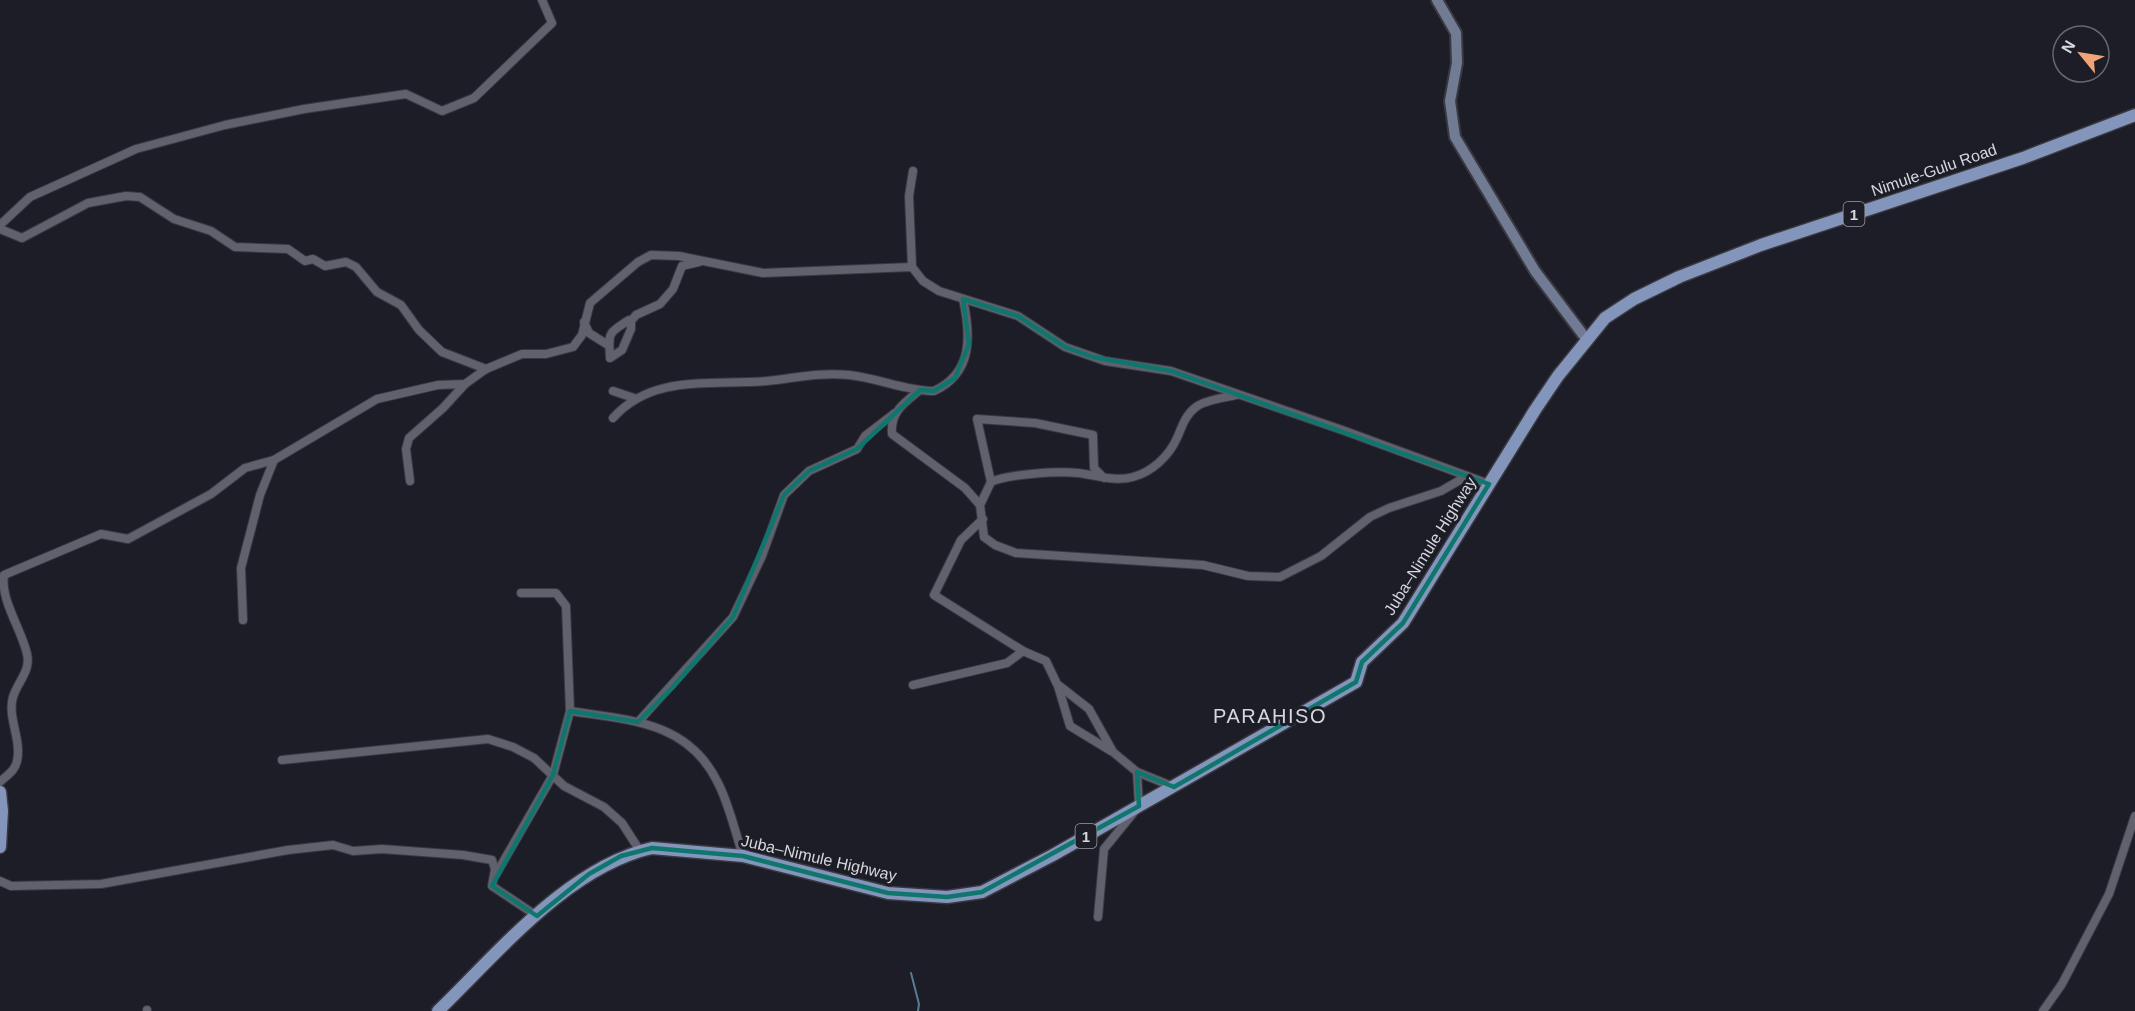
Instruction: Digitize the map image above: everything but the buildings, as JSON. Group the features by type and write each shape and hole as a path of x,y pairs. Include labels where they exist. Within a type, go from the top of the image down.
{"main road":[{"name":"Nimule-Gulu Road","path":"1587,340 1605,318 1634,299 1679,277 1761,245 2023,158 2135,115"},
{"name":"Juba–Nimule Highway","path":"438,1011 537,916 589,874 621,856 652,848 743,856 888,893 964,896 982,892 1174,787 1356,682 1362,662 1403,623 1558,376 1587,340"},
{"path":"0,792 2,811 0,847"}],"street":[{"path":"486,369 442,352 419,330 401,305 377,292 356,267 346,262 326,266 314,259 305,261 288,249 235,248 211,231 174,219 140,196 126,196 87,203 22,238 0,227 30,197 136,149 225,125 304,109 406,94 442,111 474,98 552,23 542,0"},
{"path":"1437,0 1456,33 1457,63 1450,101 1455,137 1535,271 1587,340"},
{"path":"913,171 909,196 912,267 923,281 939,291 1018,316 1065,347 1105,361 1171,371 1236,395 1345,430 1489,484"},
{"path":"410,481 406,449 409,438 443,408 465,384 486,369 522,354 546,354 573,347 582,335 590,303 638,262 651,255 679,256 763,273 912,267"},
{"path":"631,321 631,329 622,350 610,358 609,335 642,311 660,304 673,289 682,266 704,261"},
{"path":"613,418 634,398 676,383 767,381 811,374 880,379 934,392 955,378 969,344 963,299"},
{"path":"585,322 589,333 608,345"},
{"path":"0,782 14,769 18,758 12,698 28,668 28,655 4,595 2,582 4,575 101,534 128,539 211,494 245,468 274,460 377,399 438,385 465,384"},
{"path":"638,722 733,617 762,556 784,495 809,471 857,449 865,436 920,390"},
{"path":"613,391 634,398"},
{"path":"991,482 1002,477 1075,473 1104,478 1133,477 1156,466 1177,439 1182,423 1196,406 1236,395"},
{"path":"895,413 891,424 892,434 965,488 980,505 984,537 995,545 1016,554 1203,565 1266,579 1293,573 1321,556 1370,517 1389,508 1442,491 1467,476"},
{"path":"980,505 991,482 977,418 1035,423 1093,435 1094,468 1104,478"},
{"path":"243,620 240,568 260,495 274,460"},
{"path":"982,519 961,540 933,595 1023,651 1046,661 1057,684 1071,726 1113,752 1137,772 1174,787"},
{"path":"521,593 556,593 566,606 570,711 553,776 492,885 537,916"},
{"path":"913,685 1007,663 1023,651"},
{"path":"1057,684 1089,709 1113,752"},
{"path":"570,711 638,722 673,733 693,748 717,781 743,856"},
{"path":"282,760 488,739 513,747 534,758 564,786 604,807 622,823 640,851"},
{"path":"1098,917 1104,849 1139,806 1137,772"},
{"path":"2043,1011 2062,984 2109,894 2135,816"},
{"path":"0,881 11,886 101,884 276,852 333,844 353,851 382,849 477,856 492,860 495,878"}],"highlighted area":[{"path":"963,299 1018,316 1065,347 1093,357 1171,371 1489,484 1403,623 1362,662 1356,682 1174,787 1137,772 1139,806 982,892 947,897 888,893 743,856 652,848 621,856 589,874 537,916 492,886 553,775 570,711 638,722 673,687 733,617 784,495 809,471 857,449 920,390 934,391 955,378 969,344"}],"waterway":[{"path":"911,973 919,1004 918,1011"}],"district":[{"name":"PARAHISO","path":"1270,716"}]}
